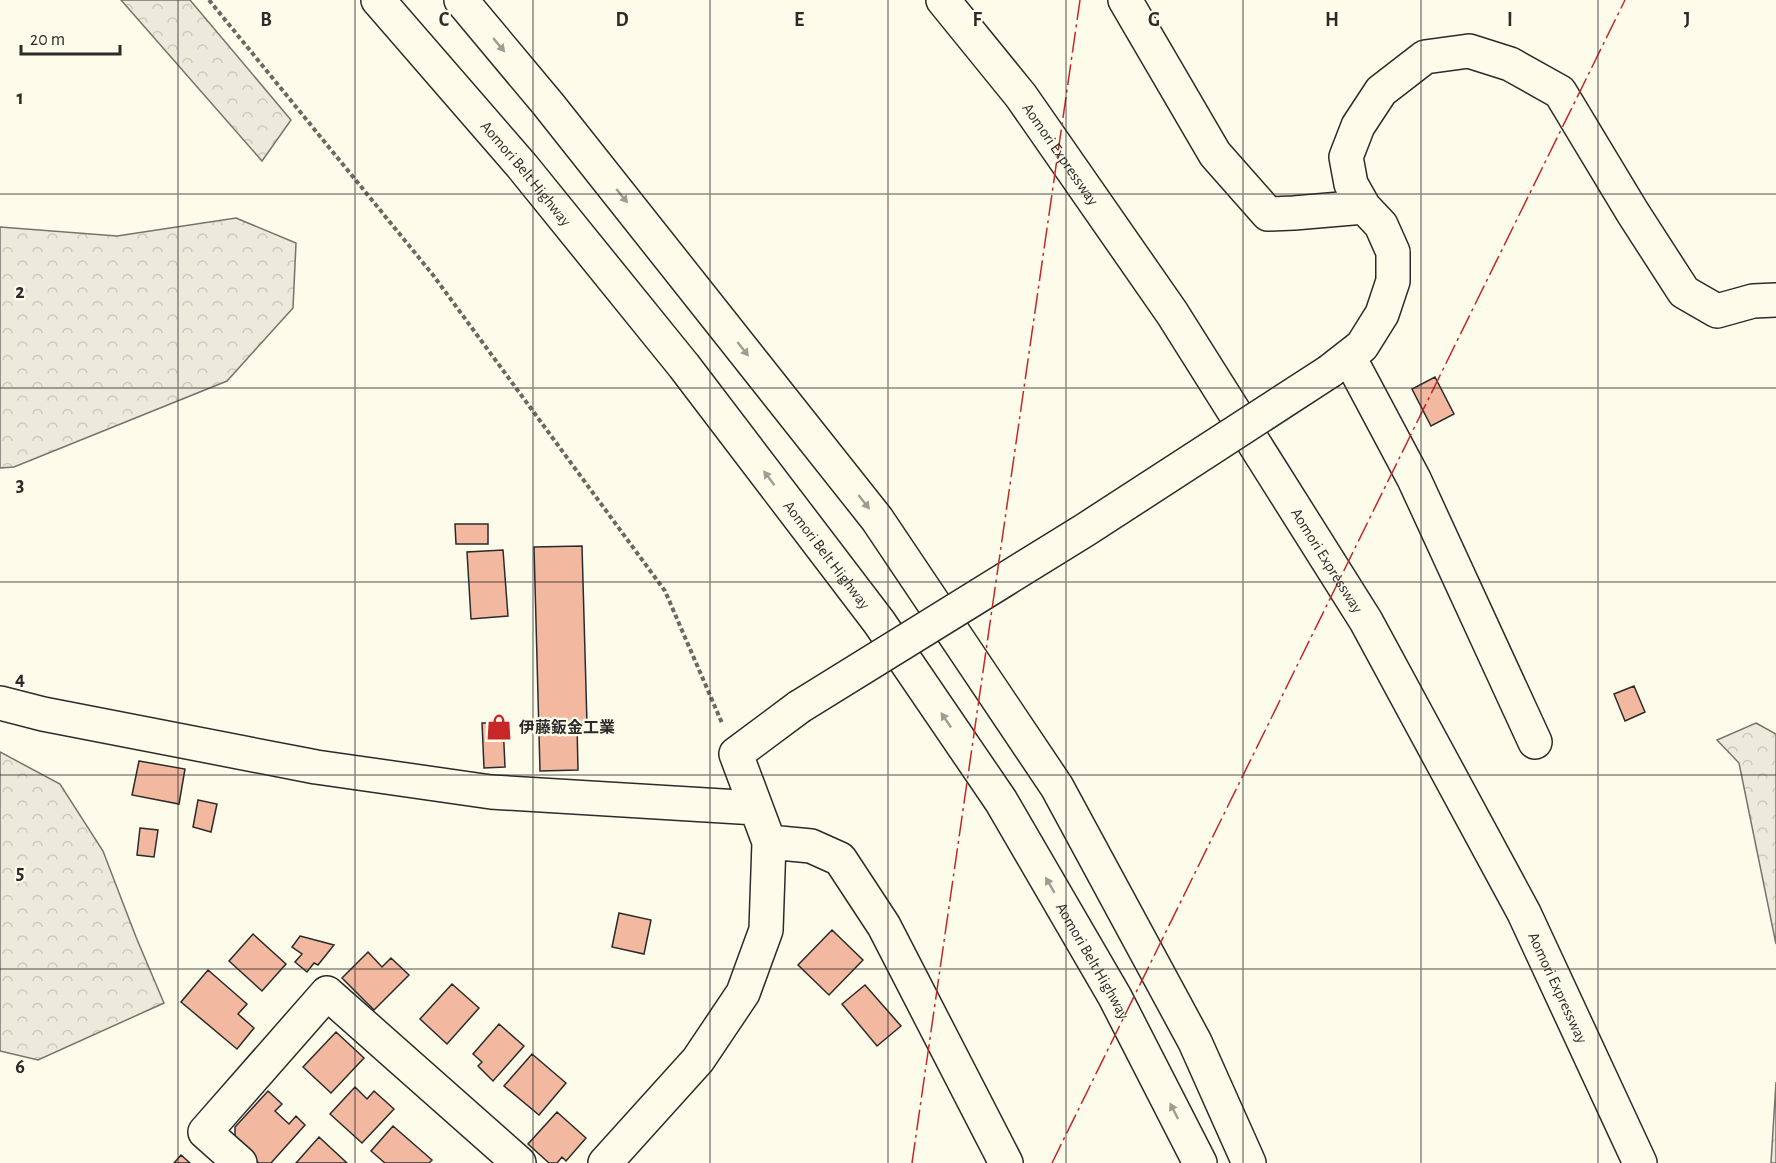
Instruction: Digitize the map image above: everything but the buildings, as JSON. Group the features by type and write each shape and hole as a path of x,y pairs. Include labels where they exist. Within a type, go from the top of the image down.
{"main road":[{"name":"Aomori Belt Highway","path":"378,0 522,166 676,357 879,622 1001,801 1115,998 1200,1163"},
{"path":"461,0 556,113 877,519 1057,787 1195,1042 1249,1163"},
{"name":"Aomori Expressway","path":"943,0 1021,96 1172,313 1366,621 1524,913 1640,1163"},
{"path":"1125,0 1215,154 1268,214 1364,207"},
{"path":"605,1163 698,1060 743,993 766,930 769,842 736,754 799,708 1085,530 1339,364 1362,346 1382,315 1393,281 1393,252 1381,225 1364,207 1351,184 1346,157 1358,126 1381,91 1425,57 1469,51 1510,64 1560,92 1627,204 1684,292 1717,310 1753,301 1776,300"},
{"path":"1339,364 1414,479 1535,742"},
{"path":"0,703 43,714 316,767 491,792 756,808"},
{"path":"769,842 810,846 840,859 885,926 1006,1163"},
{"path":"240,1163 205,1132 327,993 519,1163"}],"path":[{"path":"209,0 433,275 665,591 736,754"}],"green space":[{"path":"121,0 190,0 291,120 262,161"},
{"path":"236,218 296,243 293,308 227,381 14,467 0,468 0,227 117,236"},
{"path":"1756,723 1776,734 1776,944 1739,763 1717,740"},
{"path":"0,752 60,784 103,851 164,1003 38,1060 0,1051"},
{"path":"1776,1082 1776,1163 1771,1163"}],"power":[{"path":"912,1163 1080,0"},
{"path":"1052,1163 1625,0"}],"place":[{"name":"伊藤鈑金工業","path":"499,727"}]}
